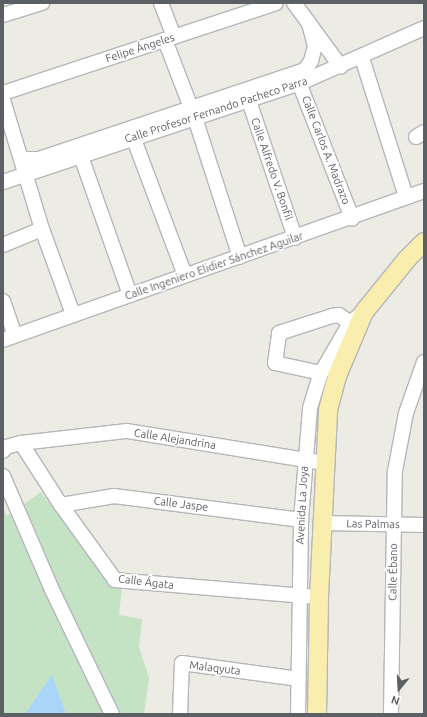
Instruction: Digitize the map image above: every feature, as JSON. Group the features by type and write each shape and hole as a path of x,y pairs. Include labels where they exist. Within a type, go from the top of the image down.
{"main road":[{"name":"Avenida La Joya","path":"317,714 319,597 328,410 337,376 364,312 407,259 424,242"}],"street":[{"path":"3,16 42,3"},
{"path":"161,3 170,39 193,113 240,257"},
{"name":"Felipe Ángeles","path":"3,93 276,3"},
{"path":"294,3 341,66"},
{"path":"298,78 305,70 313,54 315,46 309,23"},
{"name":"Calle Profesor Fernando Pacheco Parra","path":"3,182 26,176 79,151 298,78 341,66 362,58 424,28"},
{"path":"362,58 406,197"},
{"name":"Calle Carlos A. Madrazo","path":"298,78 352,218"},
{"name":"Calle Alfredo V. Bonfil","path":"246,95 295,238"},
{"path":"3,100 42,229 72,314"},
{"path":"132,133 185,275"},
{"path":"21,159 39,159 79,151 130,294"},
{"name":"Calle Ingeniero Elidier Sánchez Aguilar","path":"9,338 72,314 295,238 424,191"},
{"path":"3,245 42,229"},
{"path":"3,300 9,338"},
{"name":"Avenida La Joya","path":"298,714 301,520 310,408 321,373 350,323 364,312"},
{"path":"321,373 275,363 279,333 339,315 350,323"},
{"name":"Calle Ébano","path":"391,714 395,471 404,420 424,362"},
{"name":"Calle Alejandrina","path":"3,451 6,447 20,443 127,431 325,463"},
{"name":"Calle Ágata","path":"20,443 61,505 115,580 299,597 319,597"},
{"path":"3,476 54,592 112,714"},
{"name":"Calle Jaspe","path":"61,505 114,496 301,520"},
{"name":"Las Palmas","path":"322,523 424,525"},
{"name":"Malaqyuta","path":"180,714 182,663 299,679"}],"green space":[{"path":"41,492 105,574 122,587 119,615 142,619 139,647 149,678 144,714 3,714 3,507 7,516"}],"water":[{"path":"52,675 66,714 25,714"}]}
